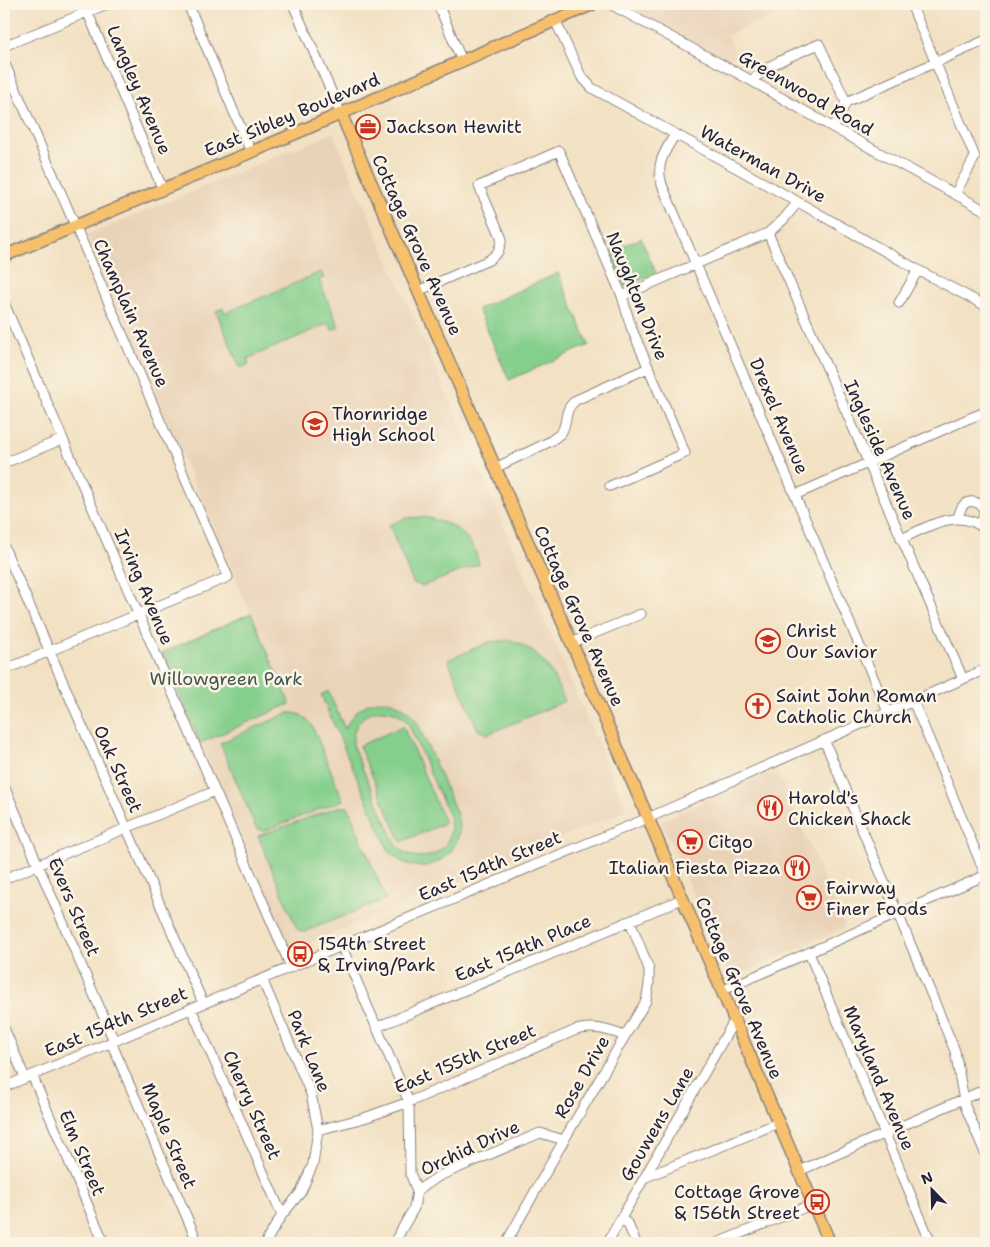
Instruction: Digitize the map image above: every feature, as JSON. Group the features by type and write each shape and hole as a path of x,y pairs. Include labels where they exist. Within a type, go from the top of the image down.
{"main road":[{"name":"East Sibley Boulevard","path":"4,256 164,190 593,4"},
{"name":"Cottage Grove Avenue","path":"341,114 648,818 830,1243"}],"street":[{"path":"4,46 86,8 107,4"},
{"path":"188,4 251,152"},
{"name":"Cottage Grove Avenue","path":"293,4 341,114"},
{"path":"438,4 462,61"},
{"name":"Greenwood Road","path":"610,4 752,80 834,128 986,210"},
{"path":"911,4 975,157 955,194"},
{"name":"Langley Avenue","path":"86,8 164,190"},
{"name":"Waterman Drive","path":"555,20 581,76 592,88 986,306"},
{"path":"834,128 846,102 986,40"},
{"path":"752,80 771,66 819,44 846,102"},
{"name":"Champlain Avenue","path":"4,62 228,577 138,614"},
{"name":"Drexel Avenue","path":"675,134 661,160 659,177 888,712"},
{"name":"Naughton Drive","path":"418,291 489,260 498,252 502,239 480,186 559,151 622,296 631,327 685,453 610,486"},
{"path":"622,296 768,233 783,220 798,202"},
{"name":"Ingleside Avenue","path":"768,233 963,679"},
{"path":"899,304 918,270"},
{"name":"Irving Avenue","path":"4,303 291,966"},
{"path":"495,468 557,436 562,431 570,405 576,400 648,368"},
{"path":"796,495 986,412"},
{"path":"4,463 63,439"},
{"path":"958,518 962,506 967,502 973,501 979,503 985,512 980,525"},
{"path":"901,539 943,520 958,518 980,525 986,537"},
{"name":"Oak Street","path":"4,547 203,1003"},
{"path":"4,670 138,614"},
{"path":"571,642 641,614"},
{"name":"East 154th Street","path":"4,1087 648,818 986,669"},
{"path":"721,991 986,875 913,701"},
{"path":"824,740 955,1051 965,1106 986,1155"},
{"name":"Evers Street","path":"4,786 112,1041"},
{"path":"4,879 215,791"},
{"name":"East 154th Place","path":"377,1028 682,899"},
{"name":"Rose Drive","path":"506,1243 646,1001 649,969 630,921"},
{"path":"341,945 409,1102 410,1174 417,1191"},
{"name":"Maryland Avenue","path":"809,952 931,1243"},
{"name":"Park Lane","path":"262,979 311,1094 318,1130 313,1164 301,1192 282,1215 266,1243"},
{"name":"Cherry Street","path":"191,1008 282,1215"},
{"name":"Gouwens Lane","path":"607,1243 734,1021"},
{"name":"East 155th Street","path":"318,1130 364,1118 409,1102 576,1030 595,1027 625,1036"},
{"name":"Elm Street","path":"4,1028 28,1076 104,1243"},
{"name":"Maple Street","path":"112,1041 198,1243"},
{"path":"799,1171 986,1089"},
{"path":"646,1177 778,1123"},
{"name":"Orchid Drive","path":"394,1243 414,1208 417,1191 439,1176 540,1133 564,1140"},
{"path":"717,1243 813,1204"},
{"path":"621,1219 628,1224 636,1243"}],"shaded area":[{"path":"622,4 817,4 801,11 798,6 727,35 736,55 724,60"},
{"name":"Thornridge High School","path":"333,133 627,810 292,951 200,743 290,704 87,235"},
{"path":"776,769 845,928 730,978 661,821"}],"green space":[{"path":"641,238 656,273 625,287 609,252"},
{"path":"321,272 324,278 319,280 339,327 332,330 329,323 247,359 249,364 240,368 216,311 223,308 225,313"},
{"path":"558,273 589,345 509,380 478,309"},
{"path":"423,517 443,522 459,531 471,544 479,564 423,586 413,583 389,525 407,518"},
{"name":"Willowgreen Park","path":"251,613 290,704 200,743 162,653"},
{"path":"511,640 539,657 550,671 565,701 488,734 478,730 448,660 489,642"},
{"path":"328,691 345,729 352,717 361,708 370,703 391,702 402,707 411,715 419,726 456,812 459,828 456,842 449,854 438,862 426,866 412,866 399,860 388,849 321,695","holes":["385,710 396,713 408,723 449,816 451,829 448,841 432,855 421,857 411,855 401,849 393,838 354,749 353,735 358,723 362,718 374,711"]},
{"path":"288,713 302,715 312,725 343,800 264,831 256,828 220,743"},
{"path":"403,726 445,823 401,842 359,746"},
{"path":"338,807 348,807 386,899 304,932 297,929 258,836"}],"place":[{"name":"Jackson Hewitt","path":"368,127"},
{"name":"Thornridge High School","path":"315,424"},
{"name":"Christ Our Savior","path":"768,641"},
{"name":"Saint John Roman Catholic Church","path":"758,706"},
{"name":"Harold's Chicken Shack","path":"770,808"},
{"name":"Citgo","path":"690,842"},
{"name":"Italian Fiesta Pizza","path":"797,868"},
{"name":"Fairway Finer Foods","path":"809,898"},
{"name":"154th Street & Irving/Park","path":"300,954"},
{"name":"Cottage Grove & 156th Street","path":"817,1202"}]}
